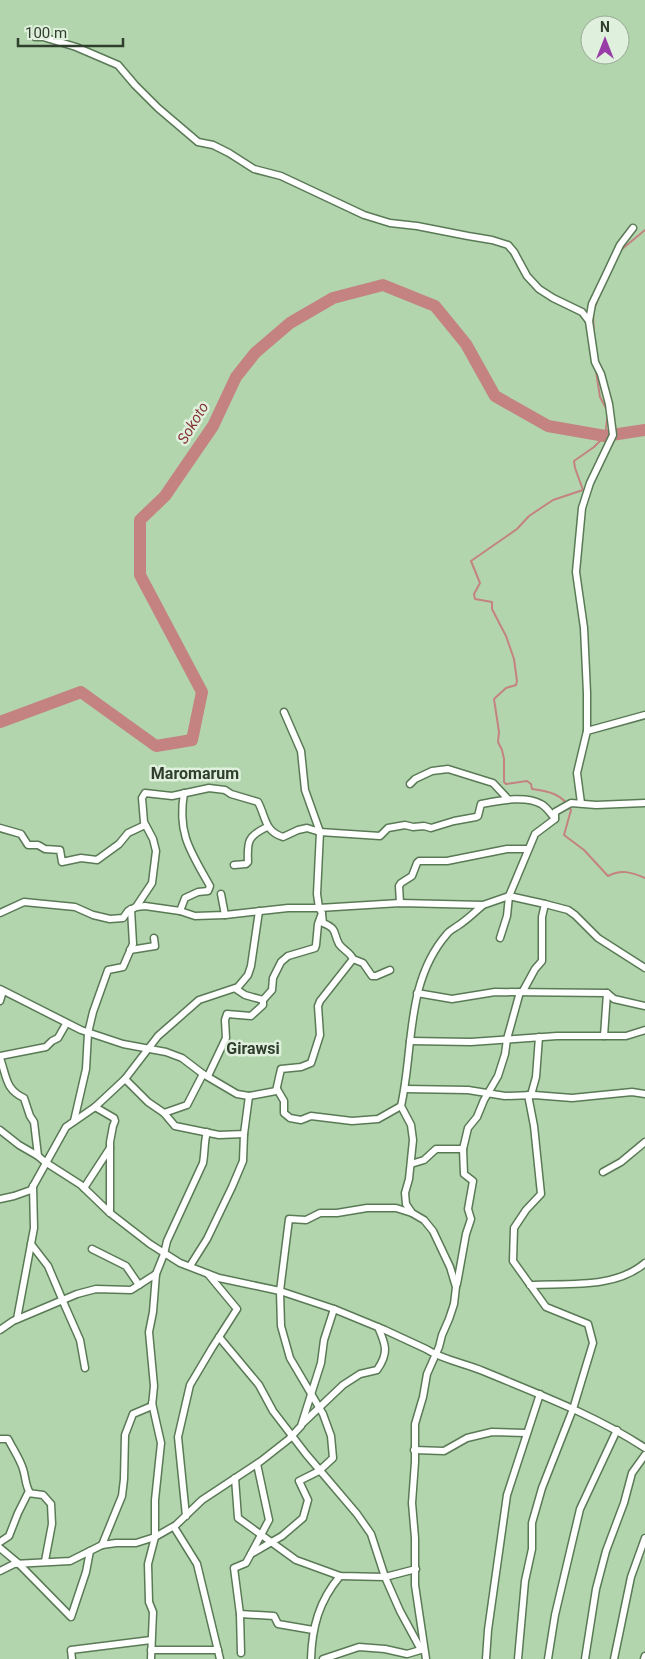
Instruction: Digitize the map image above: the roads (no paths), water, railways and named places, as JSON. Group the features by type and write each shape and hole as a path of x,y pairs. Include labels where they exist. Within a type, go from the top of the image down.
{"street":[{"path":"35,37 43,37 76,46 118,65 135,86 198,142 213,145 254,169 281,176 364,214 390,223 417,226 492,240 508,245 527,276 539,289 582,312 588,321 596,362 609,404 613,434 590,483 582,508 576,572 586,656 587,731 577,773 581,803"},
{"path":"588,321 592,304 604,279 620,246 633,228"},
{"path":"284,712 301,751 305,790 320,832 317,894 323,922 334,930 340,946 351,954 353,959 363,963 372,976 390,970"},
{"path":"587,731 645,715"},
{"path":"410,784 432,771 448,769 493,783 507,798"},
{"path":"0,913 24,902 75,907 110,919 122,918 134,908 152,883 154,875 156,851 153,839 145,825 142,798 145,793 172,796 209,788 218,789 258,802 267,827 272,832 283,836 307,828 320,832 380,836 388,828 400,825 431,828 454,820 476,818 481,804 507,798 539,802 555,818"},
{"path":"180,911 185,898 198,892 208,891 210,886 184,834 182,806 184,793"},
{"path":"555,818 555,812 571,803 645,803"},
{"path":"500,938 507,916 509,896 528,849 535,834 555,818"},
{"path":"0,828 20,834 28,845 38,845 45,849 60,850 62,862 81,858 97,860 119,844 128,833 145,825"},
{"path":"234,865 246,864 248,862 247,848 249,841 254,833 267,827"},
{"path":"400,903 399,886 412,876 419,861 447,861 507,849 528,849"},
{"path":"221,894 226,915"},
{"path":"134,908 145,906 180,911 195,916 226,915 288,908 320,911 400,903 482,905 509,896 568,910 598,938 645,968"},
{"path":"426,1659 415,1585 416,1538 412,1503 415,1424 427,1374 454,1304 466,1234 471,1219 468,1209 473,1182 464,1174 463,1150 468,1128 477,1117 487,1094 498,1076 506,1054 507,1039 521,992 542,960 542,917 545,904"},
{"path":"412,1213 406,1204 405,1193 411,1164 413,1140 411,1125 401,1106 417,993 430,958 448,933 482,905"},
{"path":"74,1121 86,1069 88,1032 93,1012 108,970 123,967 130,950 134,908"},
{"path":"0,1198 14,1196 31,1190 63,1131 95,1107 125,1080 158,1036 199,1000 236,989 248,975 251,966 259,911"},
{"path":"164,1113 187,1105 226,1038 225,1020 227,1014 251,1016 263,1005 262,1000 272,990 274,978 281,962 288,956 315,948 320,911"},
{"path":"130,950 155,946 154,938"},
{"path":"353,959 320,1001 318,1006 320,1035 311,1063 301,1067 281,1069 277,1089 284,1101 284,1113 290,1118 301,1120 311,1116 352,1121 378,1119 401,1106"},
{"path":"236,989 245,995 262,1000"},
{"path":"0,1001 1,990 66,1024 123,1044 149,1048 182,1058 205,1075 237,1094 249,1096 276,1091 277,1089"},
{"path":"417,993 452,999 495,992 606,993 614,999 645,1006"},
{"path":"604,1036 606,993"},
{"path":"38,1156 34,1122 24,1098 14,1093 9,1087 0,1057 46,1047 58,1038 66,1024"},
{"path":"410,1041 471,1042 539,1037 626,1036 645,1030"},
{"path":"518,1659 525,1581 532,1549 532,1523 542,1488 573,1408 593,1343 588,1324 546,1307 513,1262 514,1228 526,1210 541,1194 529,1095 536,1077 539,1037"},
{"path":"125,1080 148,1102 164,1113 175,1126 219,1134 244,1134"},
{"path":"405,1088 468,1090 505,1096 529,1095 572,1098 613,1093 632,1092 645,1094"},
{"path":"190,1266 207,1239 243,1161 249,1096"},
{"path":"95,1107 114,1118 115,1121 110,1146 110,1213"},
{"path":"0,1130 19,1145 84,1188 110,1213 164,1254 219,1278 280,1292 334,1309 378,1327 435,1355 469,1365 573,1408 617,1430 645,1448"},
{"path":"151,1659 153,1612 149,1602 148,1564 155,1537 155,1500 160,1443 152,1402 154,1370 149,1340 156,1274 167,1241 203,1163 206,1132"},
{"path":"603,1172 621,1162 645,1142"},
{"path":"84,1188 110,1146"},
{"path":"411,1164 424,1160 436,1149 463,1150"},
{"path":"17,1319 34,1228 34,1184"},
{"path":"251,1554 282,1536 304,1518 308,1500 299,1481 319,1471 333,1458 331,1436 320,1408 290,1358 281,1326 280,1292 289,1220 306,1220 320,1212 367,1208 396,1208 412,1213 424,1220 433,1231 450,1267 456,1287"},
{"path":"31,1244 48,1266 63,1300 80,1340 85,1368"},
{"path":"92,1249 126,1266 139,1285"},
{"path":"530,1285 597,1282 627,1275 645,1263"},
{"path":"186,1516 178,1437 190,1385 237,1309 207,1273"},
{"path":"0,1330 17,1319 63,1300 96,1289 131,1290 156,1274"},
{"path":"302,1424 321,1363 324,1340 334,1309"},
{"path":"0,1571 18,1563 70,1560 102,1545 136,1543 155,1537 174,1526 202,1500 256,1464 293,1435 343,1385 360,1374 377,1370 383,1362 386,1346 378,1327"},
{"path":"219,1337 259,1385 273,1410 319,1471 357,1514 371,1534 385,1578 400,1611 419,1646 424,1649"},
{"path":"486,1659 488,1630 505,1510 516,1463 540,1394"},
{"path":"102,1545 122,1496 125,1435 134,1414 152,1406 152,1402"},
{"path":"548,1659 555,1615 580,1509 617,1430"},
{"path":"414,1450 444,1451 467,1438 492,1432 526,1433"},
{"path":"0,1439 8,1439 23,1470 26,1487 30,1493"},
{"path":"584,1659 596,1589 606,1551 624,1503 632,1473 645,1455"},
{"path":"241,1653 240,1614 234,1568 246,1563 269,1520 256,1464"},
{"path":"236,1478 238,1518 296,1560 340,1576 385,1578 416,1569"},
{"path":"0,1542 9,1536 28,1493 43,1494 51,1504 52,1524 45,1561"},
{"path":"174,1526 197,1564 220,1659"},
{"path":"614,1659 631,1577 645,1538"},
{"path":"0,1548 18,1563 70,1616 86,1572 90,1551"},
{"path":"311,1659 313,1630 321,1605 329,1589 340,1576"},
{"path":"240,1614 274,1616 278,1624 313,1630"},
{"path":"72,1659 71,1650 151,1640"},
{"path":"323,1659 359,1646 407,1654 424,1649"},
{"path":"150,1650 218,1650"}],"waterway":[{"path":"621,250 645,230"},
{"name":"Sokoto","path":"0,722 81,692 156,746 192,740 202,692 140,575 140,520 165,496 213,426 236,377 255,353 290,323 333,298 383,285 435,306 466,344 495,396 548,426 605,436 645,430"},
{"path":"594,336 593,312 599,297"},
{"path":"596,371 600,397 608,412 605,436 594,447 574,461 583,490 553,500 529,516 517,529 471,561 480,583 474,594 475,599 492,602 492,609 506,636 514,659 516,685 506,688 494,699 499,732 498,742 504,759 504,782 506,784 527,781 531,784 532,789 549,792 564,800 571,810 564,835 584,850 608,876 626,872 645,878"}],"district":[{"name":"Maromarum","path":"195,773"},
{"name":"Girawsi","path":"253,1048"}]}
